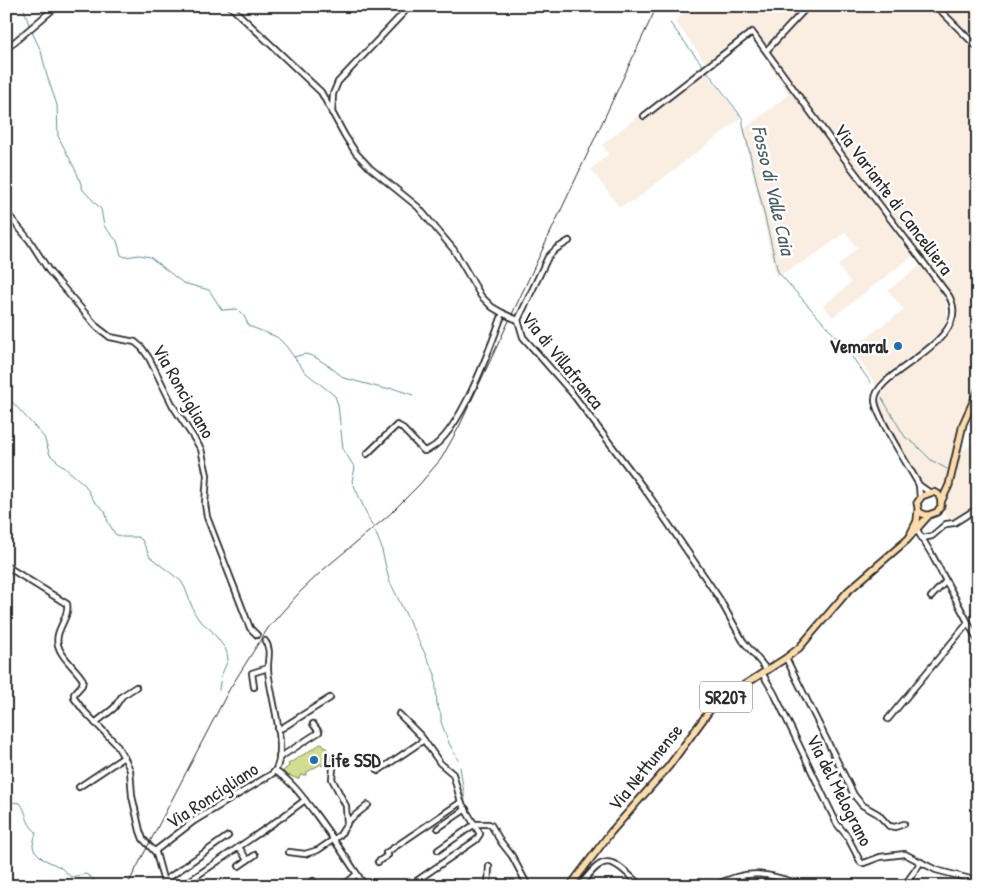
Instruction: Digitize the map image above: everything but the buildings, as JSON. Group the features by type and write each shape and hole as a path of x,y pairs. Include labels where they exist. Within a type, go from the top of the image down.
{"main road":[{"name":"Via Nettunense","path":"570,886 611,832 671,763 707,713 730,694 786,658 806,641 848,591 910,538 929,515 937,512 949,485 963,424 978,391"},
{"path":"910,538 917,521 917,503 920,498 949,485"},
{"path":"931,492 939,496 941,502"},
{"path":"918,510 922,514 929,515"}],"street":[{"path":"6,49 57,6"},
{"name":"Via di Villafranca","path":"230,6 319,90 356,153 370,168 416,204 454,250 481,296 492,307 516,319 524,338 572,393 648,494 722,602 743,641 765,672"},
{"path":"332,114 333,94 338,82 410,6"},
{"path":"766,50 808,6"},
{"path":"936,6 978,48"},
{"name":"Via Variante di Cancelliera","path":"644,116 752,32 952,302 953,314 949,327 944,334 880,387 875,396 878,412 919,485 920,498"},
{"name":"Via Roncigliano","path":"6,212 32,242 50,271 97,327 110,337 135,342 149,358 174,406 201,449 206,471 206,510 208,520 250,628 257,635"},
{"path":"516,319 548,257 570,241"},
{"path":"367,454 397,425 401,426 423,450 431,448 444,435 455,421 474,387 504,314"},
{"name":"Via Variante di Cancelliera","path":"919,485 931,492"},
{"path":"923,538 932,536 946,524 954,523 978,508"},
{"path":"917,530 978,641"},
{"path":"6,566 67,604 68,610 58,634 58,646 83,680 82,685 74,694 75,700 118,746 124,757 130,770 132,796 140,831 143,839 156,852 164,883 228,836"},
{"path":"931,597 946,581"},
{"path":"888,719 968,623"},
{"name":"Via Roncigliano","path":"156,852 194,821 275,771 279,756 278,729 268,668 270,651 265,641"},
{"path":"786,658 854,796 862,805 877,813 889,826 895,827 904,824"},
{"path":"254,687 252,673 268,668"},
{"name":"Via del Melograno","path":"765,672 838,826 847,836 860,862 864,863 879,857 905,854 940,871 978,881"},
{"path":"95,723 114,708 122,696 136,687"},
{"path":"278,729 330,698"},
{"path":"399,714 424,740 440,763 453,774 461,802 480,833 476,840 409,886"},
{"path":"279,756 282,756 319,732 313,724"},
{"path":"378,772 424,740"},
{"path":"79,787 124,757"},
{"path":"334,757 332,779 346,804 348,821"},
{"path":"275,771 290,782 305,800 365,886"},
{"path":"182,886 305,800"},
{"path":"378,862 388,856 386,853 461,802"},
{"path":"289,852 302,854 312,852 334,839 344,829 348,821 368,805"},
{"path":"438,828 466,809"},
{"path":"438,850 475,824 489,824 500,842 512,856 528,886"},
{"path":"239,847 247,860"},
{"path":"239,866 255,855"},
{"path":"580,886 594,868 607,862 621,867 641,886"},
{"path":"904,886 921,862"},
{"path":"488,866 488,886"},
{"path":"343,886 357,874"},
{"path":"715,886 736,877 758,874 777,876 805,886"}],"shaded area":[{"path":"693,6 978,6 978,391 960,422 946,483 938,488 921,485 876,405 877,397 884,388 948,337 957,310 945,296 948,318 943,330 876,385 851,348 904,310 888,290 920,266 913,256 833,317 823,306 851,283 838,266 857,248 846,232 810,258 776,277 743,130 789,94 747,31 706,63 675,21"},
{"path":"705,71 741,118 635,200 619,207 591,169 609,154 602,145 640,114 645,119"},
{"path":"978,442 978,511 953,526 943,510 948,501 959,452"}],"green space":[{"name":"Life SSD","path":"322,743 333,757 332,762 327,766 322,766 321,764 307,772 306,775 301,775 298,779 283,773 289,766 288,764"}],"waterway":[{"path":"23,6 29,25"},
{"name":"Fosso di Valle Caia","path":"670,23 703,66"},
{"path":"31,30 41,51 57,105 58,136 77,173 83,190 101,209 104,226 117,241 121,255 125,257 139,255 150,257 183,283 209,290 222,310 237,309 244,316 249,326 277,337 305,372 335,396 338,405 343,449 355,468 352,481 372,526"},
{"name":"Fosso di Valle Caia","path":"707,71 743,119 778,272 845,347 871,383"},
{"path":"294,357 305,354 313,356 344,378 385,389 392,388 413,395"},
{"path":"6,395 44,437 50,455 85,485 94,501 105,511 108,522 115,534 122,537 138,537 142,540 150,557 181,581 199,620 211,630 227,653 228,660 221,676 219,690"},
{"path":"882,398 905,437 931,460 947,469"},
{"path":"375,531 381,546 389,580 435,674 437,704 441,715 441,722 458,760"},
{"path":"460,767 465,800"},
{"path":"6,791 12,802 20,803 28,821 36,832 33,845 34,850 43,859 60,867 71,877 86,874 92,878 96,886"}],"tunnel":[{"path":"257,635 265,641"}],"railway":[{"path":"127,886 229,690 268,628 299,593 324,569 389,515 419,485 441,459 459,427 657,6"}],"place":[{"name":"Vemaral","path":"898,346"},
{"name":"Life SSD","path":"314,760"}]}
